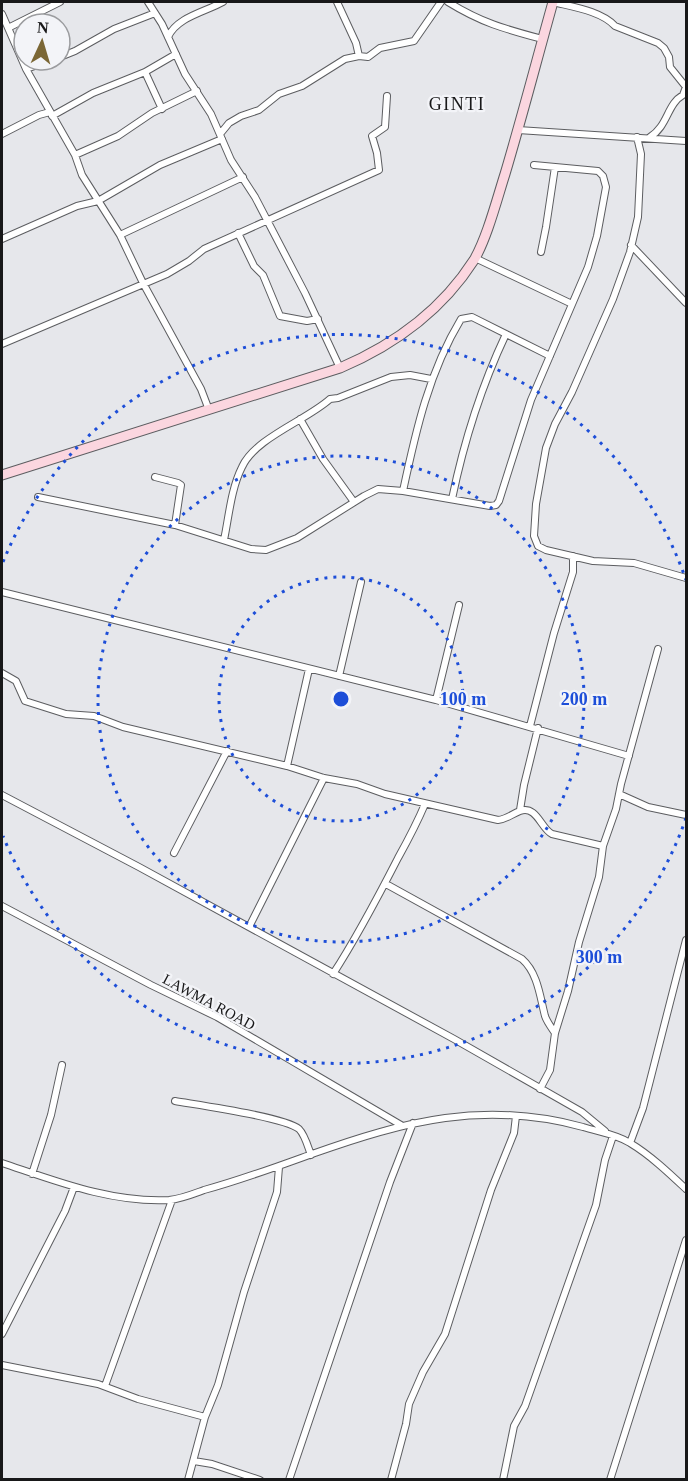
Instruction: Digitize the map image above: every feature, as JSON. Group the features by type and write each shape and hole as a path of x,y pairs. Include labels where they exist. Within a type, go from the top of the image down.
{"main road":[{"path":"2,473 340,368 370,355 421,321 434,309 475,258 497,199 553,2"}],"street":[{"path":"8,28 60,2"},
{"path":"148,2 211,114 231,160 267,220 318,319 340,368"},
{"path":"168,37 171,30 180,23 223,2"},
{"path":"337,2 356,43 359,56"},
{"path":"2,239 77,206 98,201 160,165 221,137 229,123 259,110 279,94 302,86 345,59 368,57 380,48 414,41 441,2"},
{"path":"448,2 470,15 501,28 543,39"},
{"path":"553,2 596,14 615,26 658,43 668,54 670,67 686,87 683,95 677,98 660,130 650,137"},
{"path":"2,14 12,37"},
{"path":"72,52 114,30 155,14"},
{"path":"2,134 39,115 51,114 93,93 144,72 176,54"},
{"path":"28,72 75,155 82,175 120,236 201,389 209,410"},
{"path":"144,72 162,109"},
{"path":"75,155 117,136 196,91"},
{"path":"2,344 167,274 204,249 238,232 379,170 372,136 385,127 387,96"},
{"path":"518,130 687,141"},
{"path":"637,137 641,168 638,217 631,245 614,298 546,448 533,528 538,546 546,550 593,561 634,563 687,578"},
{"path":"38,496 175,525 251,549 266,550 297,538 378,489 403,490 490,506 496,505 531,400 588,267 597,236 605,180 598,171 534,165"},
{"path":"541,252 555,167"},
{"path":"120,236 243,177"},
{"path":"238,232 254,266 263,275 280,316 307,321 318,319"},
{"path":"631,245 687,303"},
{"path":"475,258 572,304"},
{"path":"403,490 418,420 431,379 461,319 472,317 550,356"},
{"path":"452,499 470,422 489,369 506,334"},
{"path":"224,540 237,480 242,466 255,451 330,399 392,377 410,375 431,379"},
{"path":"300,419 323,459 354,502"},
{"path":"155,477 181,485 175,525"},
{"path":"530,726 554,633 573,572 573,556"},
{"path":"339,676 361,582"},
{"path":"2,592 436,700 629,756"},
{"path":"436,700 459,605"},
{"path":"540,1089 550,1070 555,1033 599,877 603,846 616,808 658,649"},
{"path":"287,766 309,669"},
{"path":"2,673 16,681 25,701 66,714 94,716 123,727 287,766 425,804 498,820 504,820 520,810 527,810 542,821 547,832 603,846"},
{"path":"520,810 538,728"},
{"path":"174,853 227,751"},
{"path":"249,927 324,778"},
{"path":"619,794 648,807 685,812"},
{"path":"2,795 454,1039 582,1112 611,1134"},
{"path":"333,974 353,944 386,884 413,833 425,804"},
{"path":"386,884 527,963 538,988 546,1018 555,1033"},
{"name":"LAWMA ROAD","path":"2,906 151,985 217,1017 401,1125"},
{"path":"630,1143 643,1108 687,940"},
{"path":"32,1174 51,1115 62,1065"},
{"path":"175,1101 256,1115 294,1126 301,1132 311,1155"},
{"path":"574,1125 582,1112"},
{"path":"2,1163 74,1187 116,1197 172,1200 279,1167 401,1125 461,1115 516,1116 545,1119 611,1134 630,1143 687,1189"},
{"path":"391,1479 412,1394 445,1334 491,1190 514,1133 516,1116"},
{"path":"289,1479 390,1182 413,1123"},
{"path":"503,1479 514,1426 525,1406 597,1205 611,1134"},
{"path":"188,1479 205,1417 221,1376 244,1292 277,1192 279,1167"},
{"path":"2,1334 65,1211 74,1187"},
{"path":"105,1386 172,1200"},
{"path":"610,1479 687,1240"},
{"path":"2,1365 105,1386 138,1399 205,1417"},
{"path":"194,1461 261,1479"}],"district":[{"name":"GINTI","path":"457,104"}]}
